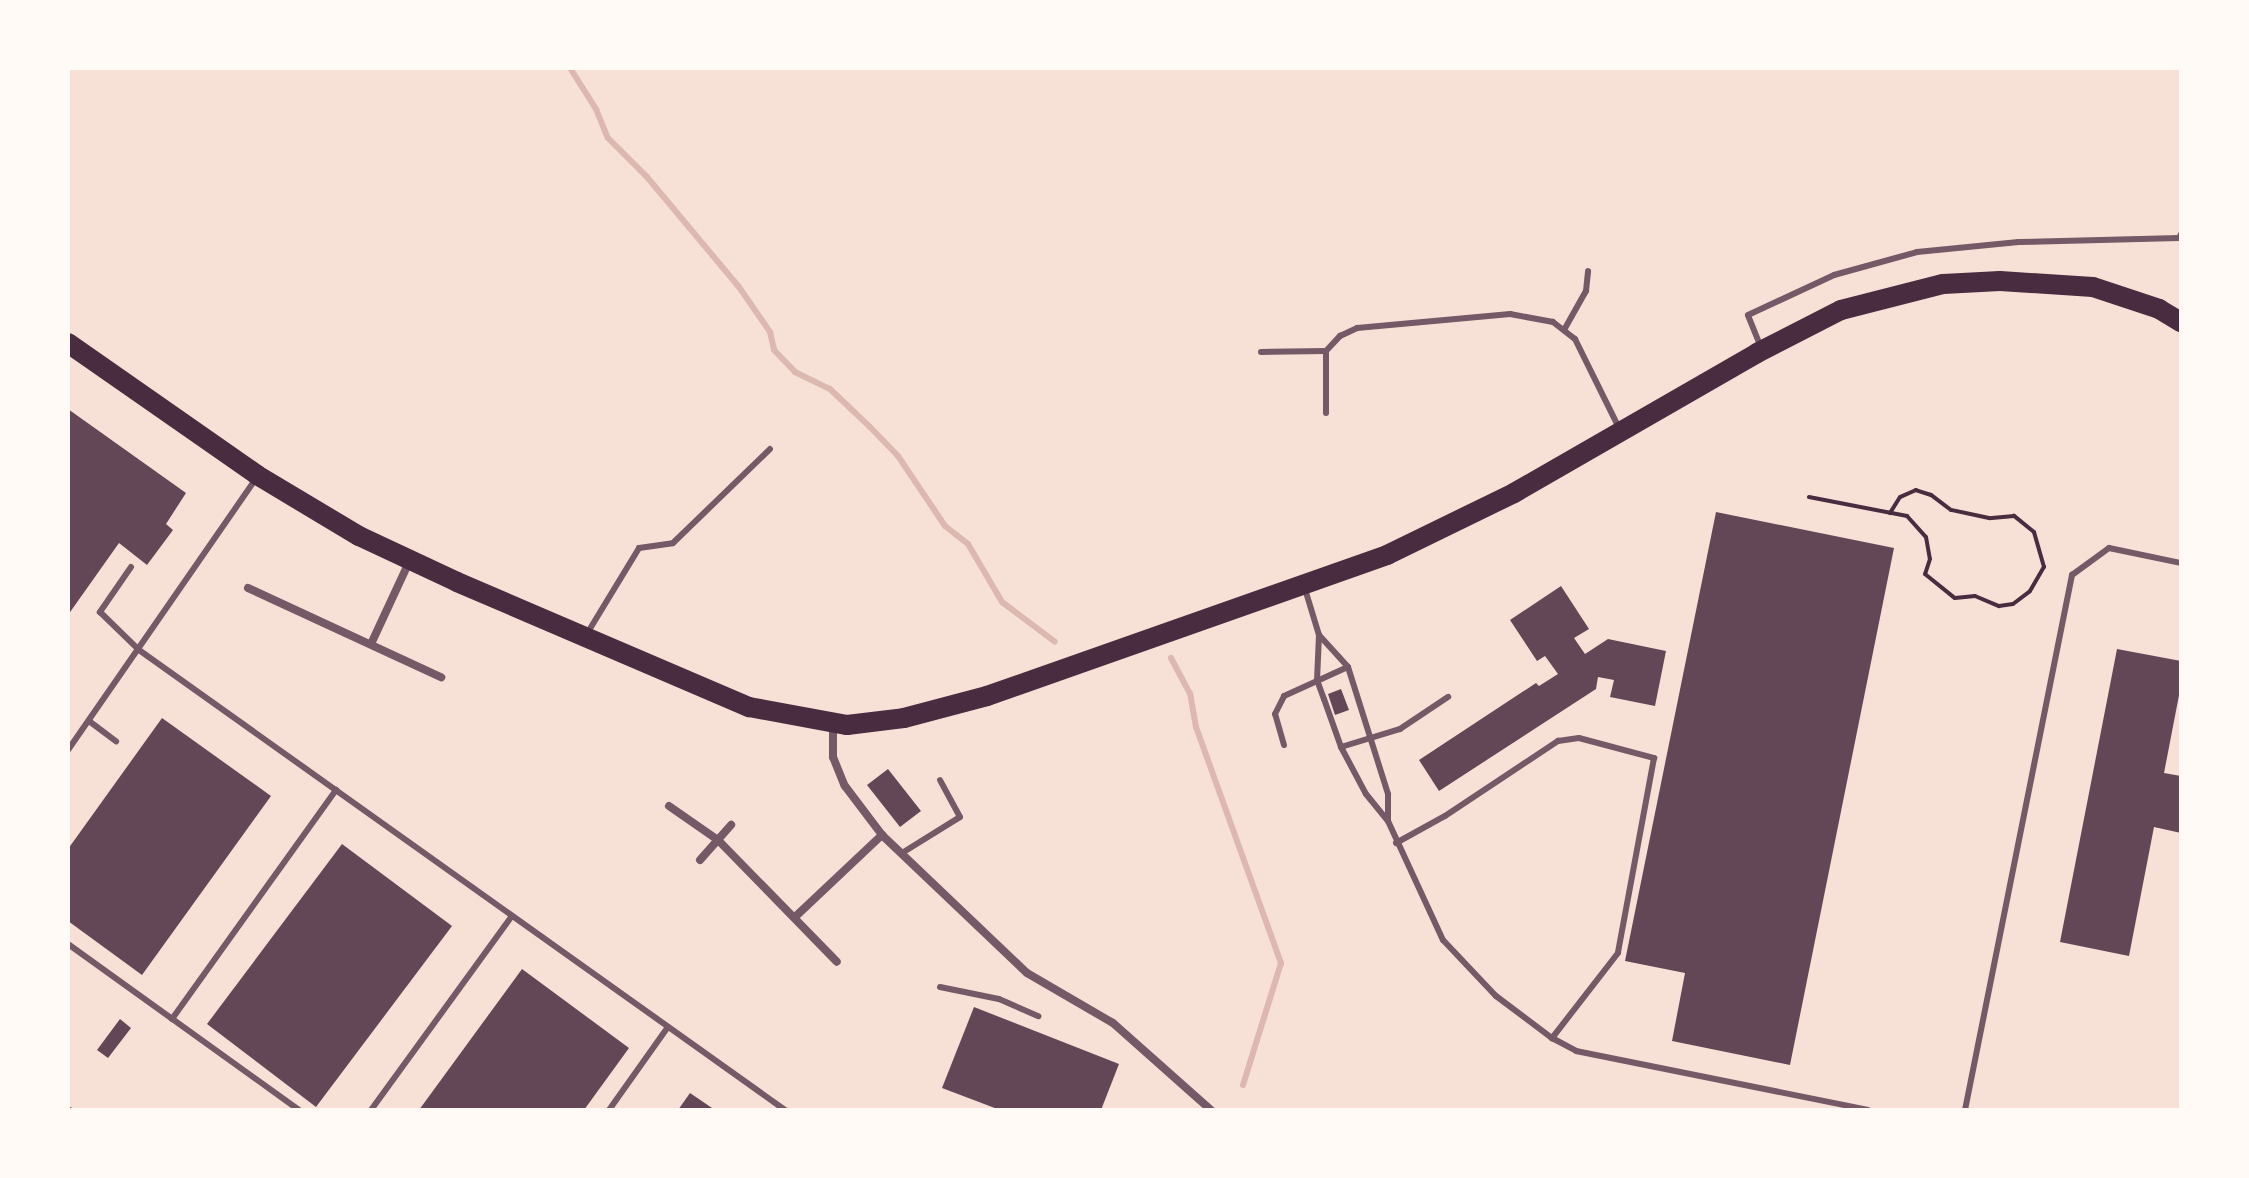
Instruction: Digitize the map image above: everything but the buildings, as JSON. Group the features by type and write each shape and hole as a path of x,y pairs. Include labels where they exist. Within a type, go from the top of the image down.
{"highway":[{"path":"68,343 257,475 359,536 749,707 832,724 904,718 987,696 1304,587 1387,555 1514,493 1762,351 1841,310 1943,284 2000,281 2093,287 2159,309 2181,322"}],"street":[{"path":"371,644 411,560"},
{"path":"248,588 441,677"},
{"path":"832,724 833,757 845,786 882,835 1027,973 1113,1023 1211,1110"},
{"path":"669,806 718,840 837,962"},
{"path":"700,860 731,825"},
{"path":"795,917 882,835"}],"lane":[{"path":"1762,351 1748,315 1848,271 1917,252 2019,242 2179,238 2181,234"},
{"path":"1564,330 1586,291 1588,271"},
{"path":"1326,413 1326,351 1340,336 1357,328 1510,314 1553,322 1575,339 1621,433"},
{"path":"1261,352 1326,351"},
{"path":"585,637 639,548 673,543 770,449"},
{"path":"68,750 257,475"},
{"path":"1965,1110 2072,575 2109,548 2181,563"},
{"path":"131,567 100,612 139,650 785,1110"},
{"path":"1304,587 1319,635 1317,680 1341,747 1366,794 1388,821 1443,940 1496,996 1552,1038 1576,1051 1868,1110"},
{"path":"1319,635 1348,667 1388,794 1388,821"},
{"path":"1284,745 1275,714 1284,696 1348,667"},
{"path":"1341,747 1400,729 1448,697"},
{"path":"89,721 116,741"},
{"path":"1396,843 1445,816 1558,741 1579,738 1654,758 1618,953 1552,1038"},
{"path":"902,853 960,817 940,780"},
{"path":"172,1019 336,790"},
{"path":"371,1110 512,916"},
{"path":"68,944 299,1110"},
{"path":"940,987 999,999 1038,1016"},
{"path":"609,1110 668,1027"}],"path":[{"path":"1809,497 1890,513 1907,516 1926,537 1930,559 1925,574 1955,598 1975,596 1999,606 2013,604 2030,591 2044,567 2034,532 2014,516 1989,518 1951,510 1931,495 1916,490 1900,497 1890,513"}],"waterway":[{"path":"570,68 596,109 608,138 647,177 739,287 770,332 774,350 795,372 830,389 898,456 945,526 968,544 1002,602 1055,642"},
{"path":"1171,658 1190,693 1196,727 1281,963 1243,1085"}]}
